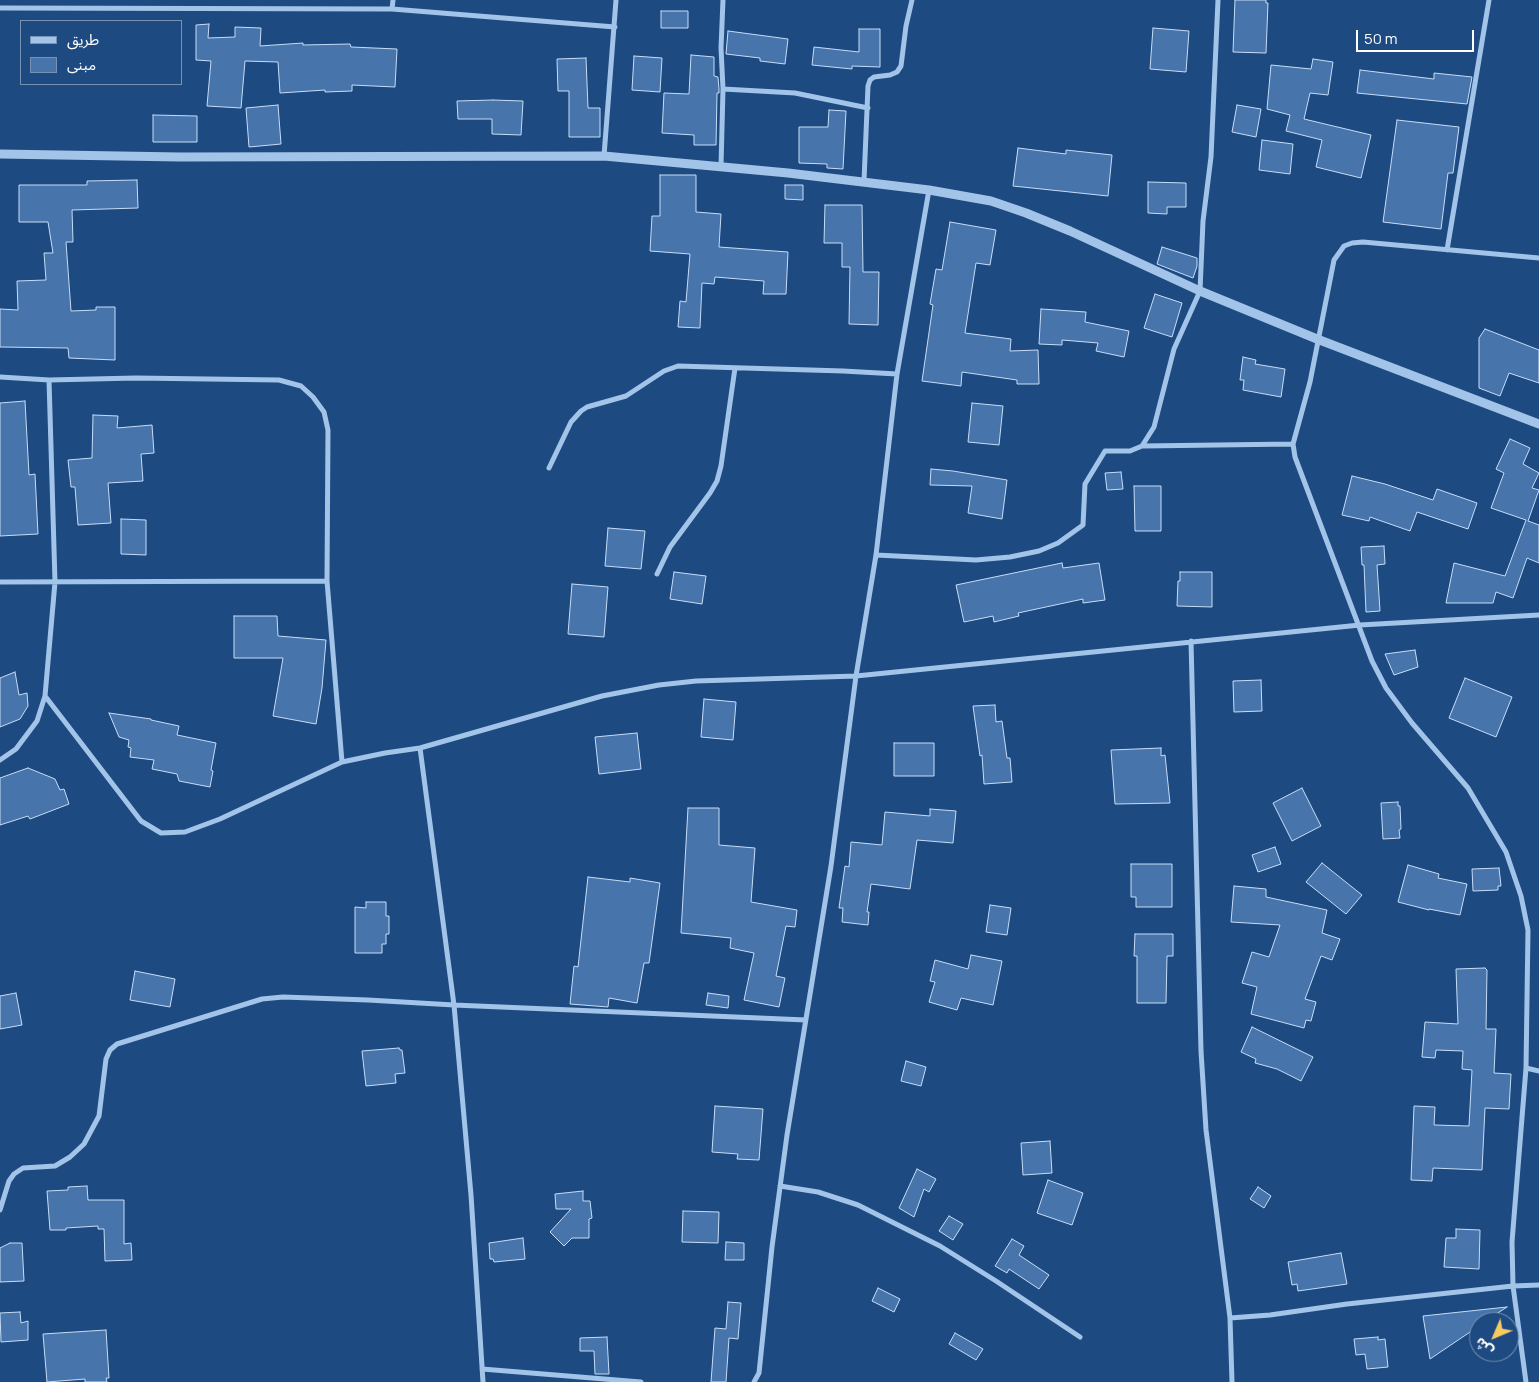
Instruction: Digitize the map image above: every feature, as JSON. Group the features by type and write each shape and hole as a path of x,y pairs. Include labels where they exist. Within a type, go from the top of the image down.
{"street":[{"path":"392,9 393,0"},
{"path":"604,156 616,0"},
{"path":"721,166 724,89 721,48 723,0"},
{"path":"864,181 868,86 870,80 874,77 890,75 897,72 901,66 906,26 912,0"},
{"path":"1142,446 1154,427 1174,349 1200,291 1203,221 1211,157 1218,0"},
{"path":"1447,250 1489,0"},
{"path":"0,8 392,9 615,27"},
{"path":"724,89 795,93 868,108"},
{"path":"0,154 180,157 604,156 721,166 929,190 991,201 1026,213 1070,231 1200,291 1317,340 1539,424"},
{"path":"759,1382 758,1373 780,1186 831,866 856,676 876,554 897,374 929,190"},
{"path":"1526,1382 1513,1286 1513,1224 1526,1068 1528,930 1521,896 1506,852 1468,788 1412,723 1386,688 1372,661 1295,457 1293,444 1310,382 1334,260 1344,246 1363,242 1539,258"},
{"path":"549,468 571,422 587,407 626,396 664,371 678,366 843,370 897,374"},
{"path":"658,574 670,547 710,493 717,480 721,466 736,368"},
{"path":"0,377 49,380 136,378 280,380 301,386 313,397 324,412 328,430 327,580 342,762"},
{"path":"0,760 16,750 37,721 45,696 55,582 49,380"},
{"path":"876,554 976,560 1010,557 1039,551 1058,543 1084,525 1085,484 1105,451 1130,451 1142,446 1293,444"},
{"path":"0,582 327,580"},
{"path":"45,696 141,821 161,833 185,832 220,819 342,762 420,748 629,690 696,681 856,676 1360,625 1539,615"},
{"path":"1191,641 1201,1051 1207,1140 1230,1318 1232,1382"},
{"path":"420,748 454,1005 471,1195 483,1382"},
{"path":"0,1210 9,1181 14,1174 23,1168 56,1166 70,1157 84,1144 99,1116 106,1059 110,1050 117,1044 251,1002 273,997 368,1000 806,1020"},
{"path":"1526,1068 1539,1071"},
{"path":"780,1186 818,1192 858,1205 940,1246 1080,1337"},
{"path":"1230,1318 1270,1315 1347,1304 1513,1286 1539,1285"},
{"path":"482,1369 641,1382"},
{"path":"754,1382 758,1373"}],"building":[{"path":"1235,0 1266,0 1266,3 1268,3 1266,53 1233,52"},
{"path":"661,11 688,11 688,28 661,28"},
{"path":"209,24 208,38 235,37 235,27 261,28 260,46 303,43 303,45 350,44 351,47 397,49 395,87 352,85 352,91 325,92 325,90 280,93 278,62 245,61 241,108 207,106 211,61 196,60 196,25"},
{"path":"1153,28 1189,31 1186,72 1150,69"},
{"path":"859,29 880,29 880,67 852,66 852,69 812,65 814,47 859,52"},
{"path":"728,31 788,39 785,64 760,61 760,58 726,54"},
{"path":"691,55 714,57 714,76 718,77 719,89 719,93 717,93 716,145 694,145 694,135 662,133 664,93 689,94"},
{"path":"634,56 662,58 660,92 632,90"},
{"path":"586,58 588,108 600,108 600,137 569,137 569,91 558,91 557,59"},
{"path":"1313,59 1333,62 1328,95 1310,93 1304,119 1371,135 1361,178 1316,167 1322,140 1286,131 1290,115 1267,109 1271,65 1311,69"},
{"path":"1360,70 1434,79 1434,73 1472,77 1467,104 1357,93"},
{"path":"457,101 523,101 521,135 492,134 492,119 458,119"},
{"path":"278,105 281,144 249,147 246,108"},
{"path":"1237,105 1261,109 1256,137 1232,132"},
{"path":"829,110 846,111 843,169 827,168 827,164 799,163 799,127 828,127"},
{"path":"153,115 197,116 197,142 153,142"},
{"path":"1397,120 1459,127 1453,173 1448,173 1441,229 1383,222"},
{"path":"1262,140 1293,144 1290,174 1259,170"},
{"path":"1018,148 1066,154 1066,150 1112,155 1108,196 1013,186"},
{"path":"660,175 696,175 696,212 721,214 719,247 788,252 786,294 763,294 764,281 715,277 714,284 702,283 700,328 678,327 680,301 686,302 690,254 650,251 652,216 660,216"},
{"path":"137,180 138,208 72,210 73,242 66,242 71,311 96,310 96,307 115,307 115,360 69,358 68,348 0,347 0,309 18,310 17,281 46,280 44,253 53,253 48,222 19,222 19,185 87,185 87,181"},
{"path":"1148,182 1186,183 1186,207 1167,207 1167,214 1148,213"},
{"path":"785,185 803,185 803,200 785,199"},
{"path":"825,205 862,205 863,272 879,272 878,325 849,324 850,267 842,267 842,243 824,243"},
{"path":"950,222 996,230 990,265 976,263 965,333 1011,339 1010,351 1038,350 1039,384 1017,384 1017,380 962,372 961,386 922,381 933,305 930,304 936,269 942,270"},
{"path":"1162,247 1197,258 1197,266 1193,278 1157,264"},
{"path":"1155,294 1182,303 1172,337 1144,328"},
{"path":"1041,309 1086,312 1085,322 1129,331 1124,357 1096,351 1098,343 1062,340 1062,345 1039,344"},
{"path":"1485,329 1539,350 1539,383 1509,373 1500,396 1479,388 1479,338"},
{"path":"1243,357 1256,360 1255,364 1285,369 1281,397 1243,390 1244,380 1240,380"},
{"path":"25,401 29,475 35,474 38,534 0,536 0,403"},
{"path":"972,403 1003,406 999,445 968,442"},
{"path":"93,415 118,416 117,428 152,425 154,453 141,454 143,481 108,483 111,523 78,525 75,487 71,487 68,460 92,458"},
{"path":"1510,439 1530,448 1523,464 1539,473 1532,488 1539,490 1528,521 1539,525 1539,563 1527,558 1513,598 1496,592 1493,603 1446,603 1454,563 1505,576 1526,520 1491,508 1504,473 1496,469"},
{"path":"931,469 1007,480 1002,519 968,513 972,486 930,485"},
{"path":"1121,472 1123,489 1107,490 1105,473"},
{"path":"1352,476 1385,484 1433,500 1437,489 1477,503 1468,529 1417,512 1410,531 1370,517 1369,521 1342,515"},
{"path":"1134,486 1161,486 1161,531 1135,531"},
{"path":"121,519 146,520 146,555 121,554"},
{"path":"608,528 645,531 641,569 605,566"},
{"path":"1384,546 1385,564 1377,565 1380,611 1366,612 1364,565 1362,565 1361,547"},
{"path":"1062,563 1063,568 1099,563 1105,600 1083,603 1083,599 1018,613 1019,616 994,622 993,616 964,622 956,585"},
{"path":"674,572 706,576 702,604 670,599"},
{"path":"1180,572 1212,572 1212,607 1177,606"},
{"path":"572,584 608,587 604,637 568,634"},
{"path":"234,616 277,616 278,636 326,640 322,688 316,724 273,716 283,658 234,658"},
{"path":"1415,650 1418,667 1394,675 1385,654"},
{"path":"15,672 19,695 27,693 28,706 20,719 0,727 0,678"},
{"path":"1465,678 1512,697 1496,737 1449,718"},
{"path":"1261,680 1262,711 1234,712 1233,681"},
{"path":"704,699 736,702 733,740 701,737"},
{"path":"995,705 996,722 1002,721 1007,758 1010,758 1012,782 984,784 982,755 980,756 973,706"},
{"path":"109,713 151,719 179,726 177,735 216,743 210,787 179,781 177,774 152,769 154,760 130,757 131,748 128,747 129,740 119,737"},
{"path":"637,733 641,769 599,774 595,737"},
{"path":"894,743 934,743 934,776 894,776"},
{"path":"1161,748 1161,756 1165,755 1170,803 1115,804 1111,750"},
{"path":"28,768 55,779 60,790 64,789 69,804 30,819 28,816 0,825 0,778"},
{"path":"1302,788 1321,826 1292,841 1273,803"},
{"path":"1398,802 1398,806 1400,806 1400,838 1383,839 1381,803"},
{"path":"688,808 719,808 719,845 755,848 751,902 797,910 795,927 786,926 776,976 785,978 779,1007 744,1000 754,953 730,948 731,938 681,933"},
{"path":"930,809 956,811 953,843 917,840 910,889 871,884 867,912 869,912 868,925 842,922 843,908 839,908 845,866 849,867 851,842 882,845 885,812 930,816"},
{"path":"1275,847 1281,864 1258,872 1252,855"},
{"path":"1322,863 1362,895 1346,914 1306,882"},
{"path":"1131,864 1172,864 1172,907 1136,907 1136,897 1131,897"},
{"path":"1408,865 1439,874 1438,878 1467,884 1460,915 1398,902"},
{"path":"1499,868 1501,886 1498,886 1498,890 1473,891 1472,869"},
{"path":"588,877 630,882 630,878 660,883 649,963 644,963 637,1003 609,998 608,1007 570,1004 574,966 578,967"},
{"path":"1234,886 1266,889 1266,897 1327,910 1322,933 1340,939 1332,960 1321,956 1305,999 1316,1002 1311,1021 1306,1020 1304,1028 1251,1014 1257,987 1242,983 1252,952 1269,957 1280,925 1231,922"},
{"path":"366,902 386,902 386,916 389,916 389,934 386,934 386,944 382,944 382,953 355,953 355,907 366,908"},
{"path":"990,905 1011,908 1007,935 986,932"},
{"path":"1135,934 1173,934 1173,956 1167,956 1166,1003 1137,1003 1137,956 1134,956"},
{"path":"971,955 1002,961 993,1005 961,998 957,1010 929,1002 935,982 930,981 935,960 968,969"},
{"path":"1485,968 1487,970 1486,1029 1496,1029 1494,1073 1511,1074 1509,1109 1485,1108 1482,1170 1433,1168 1432,1181 1411,1180 1414,1106 1435,1107 1434,1125 1469,1126 1472,1070 1462,1069 1463,1051 1436,1050 1435,1058 1422,1057 1425,1022 1458,1024 1456,969"},
{"path":"135,971 175,979 170,1007 130,1000"},
{"path":"16,993 22,1025 0,1029 0,996"},
{"path":"708,993 729,996 728,1008 706,1005"},
{"path":"1252,1027 1313,1057 1301,1081 1277,1069 1255,1063 1256,1059 1241,1052"},
{"path":"399,1048 402,1050 405,1073 395,1074 396,1083 366,1086 362,1051"},
{"path":"906,1061 926,1067 921,1086 901,1081"},
{"path":"715,1106 763,1109 759,1160 737,1159 738,1154 712,1152"},
{"path":"1050,1141 1052,1173 1023,1175 1021,1143"},
{"path":"917,1169 936,1179 929,1192 924,1189 914,1217 899,1208"},
{"path":"1048,1180 1083,1193 1072,1225 1037,1213"},
{"path":"87,1186 88,1200 124,1200 124,1244 131,1243 132,1260 105,1261 104,1229 98,1229 98,1226 50,1230 47,1191 68,1190 68,1187"},
{"path":"1258,1187 1271,1196 1264,1208 1250,1199"},
{"path":"583,1191 583,1201 590,1201 592,1218 589,1219 589,1238 572,1238 564,1246 550,1232 571,1209 556,1209 555,1194"},
{"path":"683,1211 719,1212 718,1243 682,1242"},
{"path":"949,1216 963,1224 953,1240 939,1231"},
{"path":"1456,1229 1480,1230 1479,1269 1444,1267 1446,1238 1456,1238"},
{"path":"523,1238 525,1259 494,1262 493,1259 490,1259 489,1243"},
{"path":"1012,1239 1024,1246 1019,1255 1049,1275 1039,1289 1009,1269 1007,1273 995,1266"},
{"path":"726,1242 744,1243 744,1260 725,1260"},
{"path":"10,1243 22,1243 24,1281 0,1282 0,1248"},
{"path":"1341,1253 1347,1284 1298,1291 1297,1284 1292,1285 1288,1262"},
{"path":"878,1288 900,1299 894,1312 872,1301"},
{"path":"728,1302 741,1303 738,1339 729,1338 726,1382 711,1382 715,1328 726,1329"},
{"path":"1507,1307 1499,1312 1469,1312 1469,1333 1430,1359 1423,1316"},
{"path":"20,1312 21,1323 28,1321 28,1340 1,1342 0,1313"},
{"path":"106,1330 109,1378 106,1378 107,1382 85,1382 85,1379 47,1382 43,1334"},
{"path":"955,1333 983,1349 976,1360 949,1344"},
{"path":"607,1337 609,1374 595,1374 594,1351 580,1351 580,1338"},
{"path":"1378,1337 1378,1340 1385,1339 1388,1367 1367,1369 1365,1354 1356,1355 1354,1339"}]}
